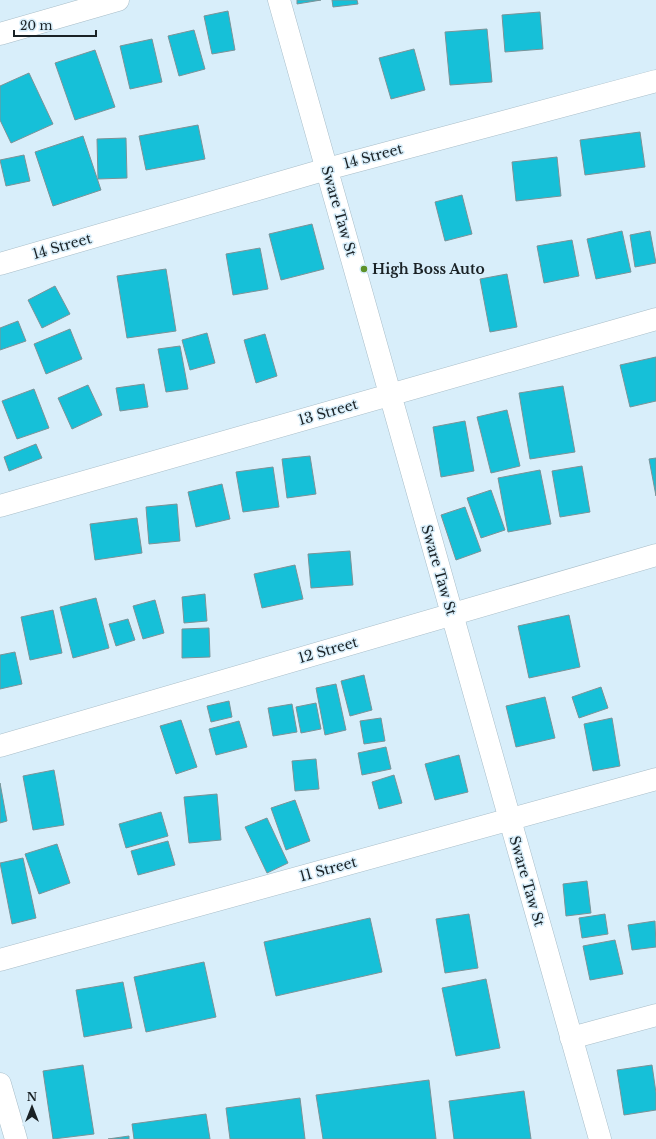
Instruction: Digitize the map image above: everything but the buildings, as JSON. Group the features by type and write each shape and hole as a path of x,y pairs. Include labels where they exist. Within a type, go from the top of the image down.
{"street":[{"path":"0,34 118,0"},
{"name":"Sware Taw St","path":"279,0 600,1139"},
{"name":"14 Street","path":"0,264 327,169 656,81"},
{"name":"13 Street","path":"0,506 656,319"},
{"name":"12 Street","path":"0,746 656,555"},
{"name":"11 Street","path":"0,960 656,779"},
{"path":"571,1038 656,1015"},
{"path":"0,1084 16,1139"}],"place":[{"name":"High Boss Auto","path":"364,269"}]}
